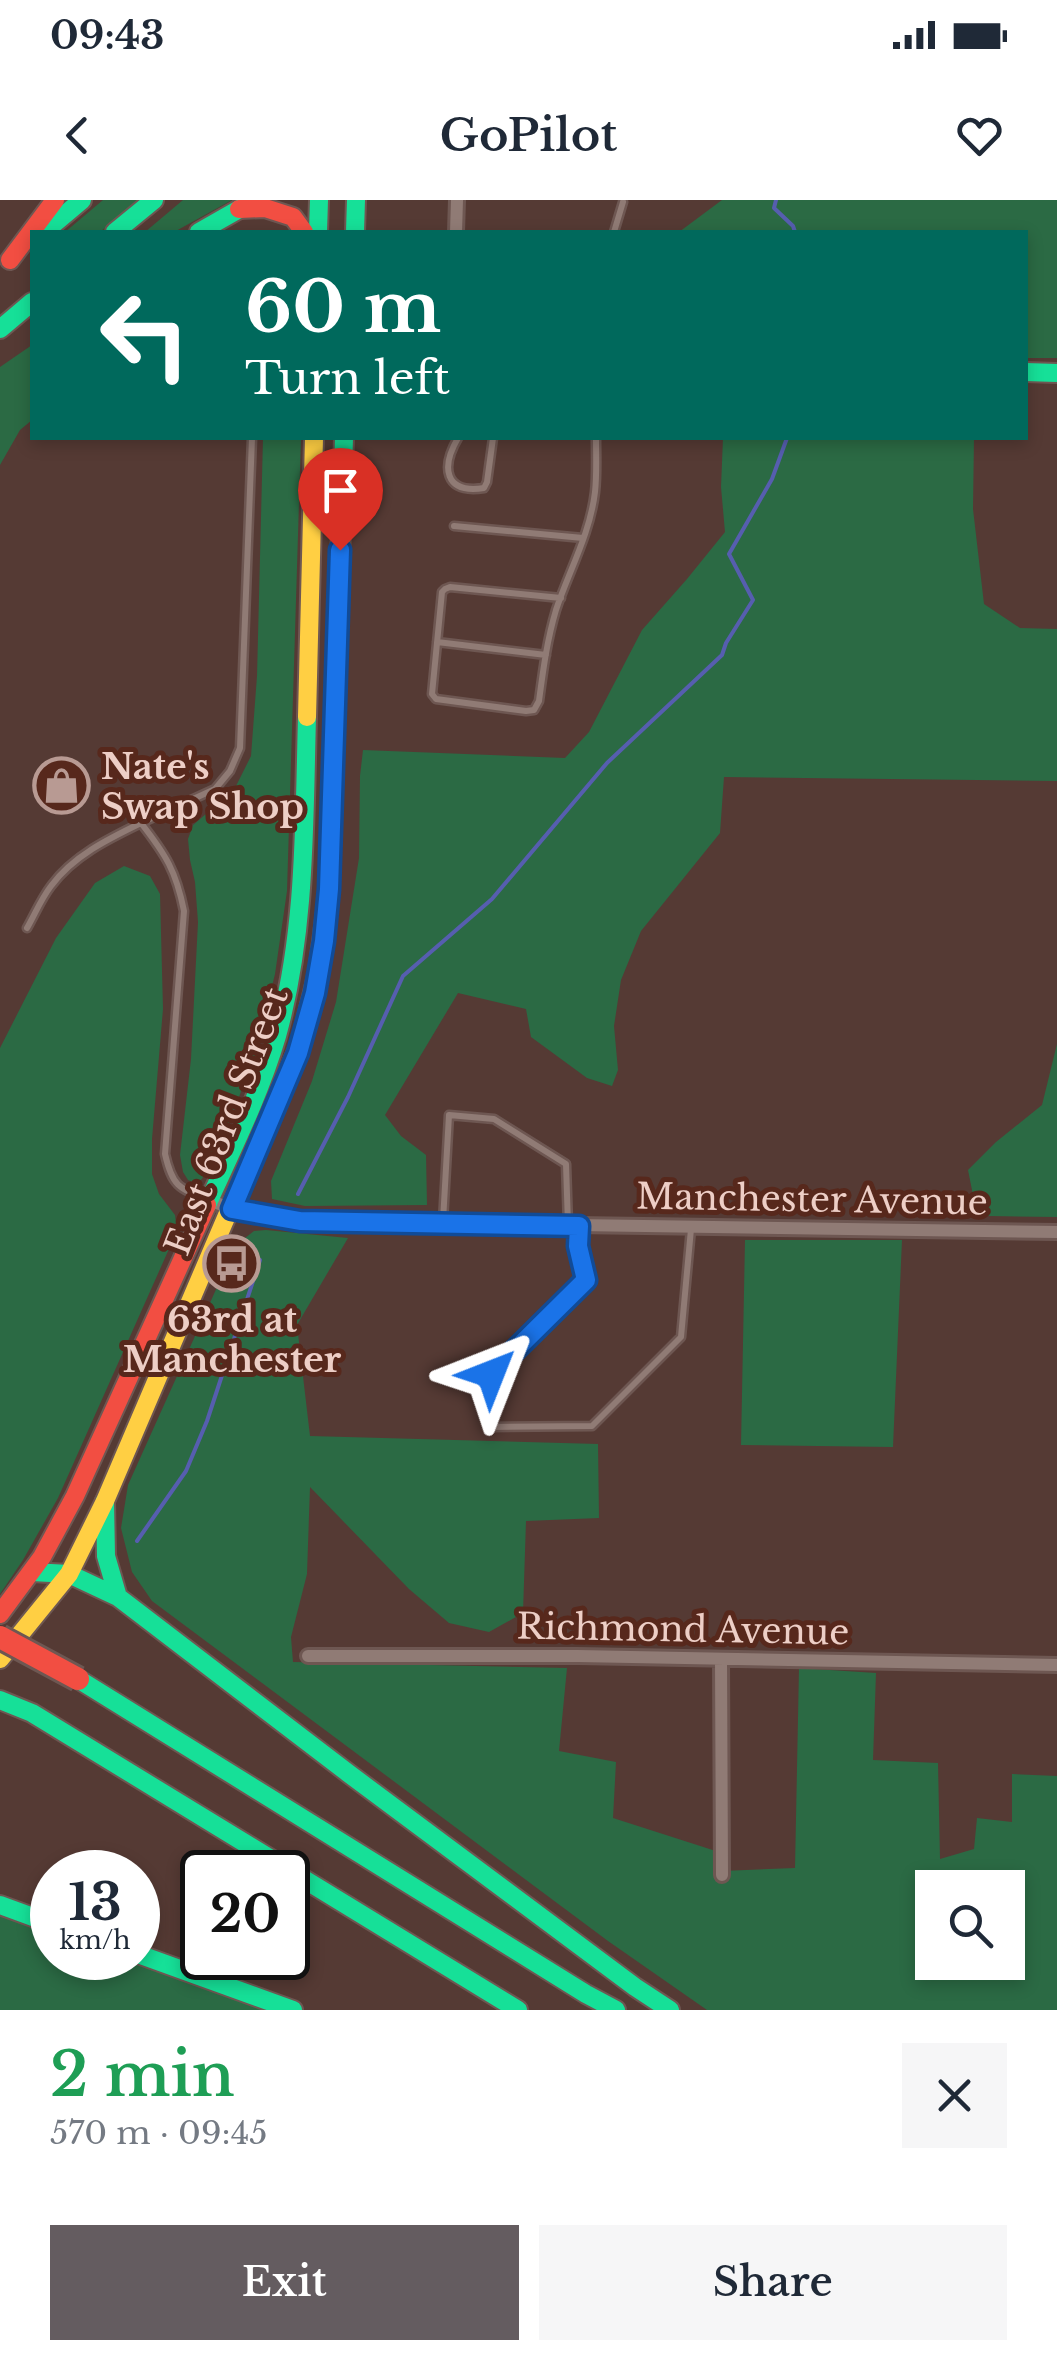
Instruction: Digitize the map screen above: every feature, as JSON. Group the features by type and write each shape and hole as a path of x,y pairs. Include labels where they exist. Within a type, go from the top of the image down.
{"main road":[{"path":"32,230 55,200"},
{"path":"45,230 82,200"},
{"path":"118,230 154,200"},
{"path":"318,230 319,200"},
{"path":"354,230 356,200"},
{"path":"202,230 247,205 292,217 302,230"},
{"path":"5,264 30,232"},
{"path":"5,264 30,243"},
{"path":"0,329 30,304"},
{"path":"0,348 30,326"},
{"path":"1028,372 1057,373"},
{"name":"East 63rd Street","path":"0,1614 45,1554 79,1491 256,1096 276,1038 291,977 304,867 314,440"},
{"name":"East 63rd Street","path":"0,1660 69,1574 104,1501 298,1053 315,993 329,889 344,440"},
{"path":"104,1501 106,1556 118,1597"},
{"path":"32,1572 69,1574 118,1597 670,2010"},
{"path":"0,1638 78,1679 616,2010"},
{"path":"0,1700 32,1713 518,2010"},
{"path":"0,1905 30,1916"},
{"path":"160,1962 293,2010"}],"street":[{"path":"456,230 457,200"},
{"name":"Manchester Avenue","path":"209,1200 232,1209 300,1221 1057,1232"},
{"name":"Richmond Avenue","path":"308,1656 1057,1665"},
{"path":"721,1659 722,1875"}],"lane":[{"path":"615,230 623,202"},
{"path":"27,928 51,885 71,864 102,842 215,789 230,771 240,748 252,440"},
{"path":"457,440 447,475 456,486 479,489 488,482 492,440"},
{"path":"561,598 445,588 432,694 436,699 534,710 561,598 584,538 595,492 595,440"},
{"path":"454,526 584,538"},
{"path":"436,642 546,655"},
{"path":"141,823 163,850 178,880 184,911 166,1154 170,1176 182,1190 209,1200"},
{"path":"443,1224 448,1115 494,1118 566,1164 573,1226 586,1280 491,1374 488,1426 592,1426 682,1337 691,1228"}],"green space":[{"path":"103,200 139,200 102,230 67,230"},
{"path":"183,200 232,200 178,230 147,230"},
{"path":"722,200 1057,200 1057,358 1028,358 1028,230 682,230"},
{"path":"30,346 30,422 20,430 0,465 0,367"},
{"path":"263,440 301,440 287,891 275,974 254,1058 227,1128 202,1179 195,1183 183,1172 180,1155 191,1059 198,922 188,839 193,825 234,790 251,756"},
{"path":"723,440 974,440 973,509 984,604 1020,628 1057,629 1057,781 724,777 720,833 641,931 621,980 614,1026 618,1070 612,1086 587,1078 531,1037 526,1009 458,993 385,1115 401,1136 426,1155 427,1205 305,1206 272,1199 271,1181 312,1081 336,1002 359,858 363,750 565,758 589,732 642,630 725,532"},
{"path":"124,866 150,876 160,894 163,1009 152,1174 159,1194 175,1215 177,1231 58,1498 0,1594 0,1048 56,938 95,883"},
{"path":"1057,1044 1057,1217 989,1216 974,1200 968,1170 1042,1105"},
{"path":"266,1230 348,1238 297,1325 310,1436 598,1444 599,1518 526,1521 523,1613 489,1632 449,1623 409,1589 310,1487 307,1574 291,1637 293,1662 567,1668 559,1751 616,1762 613,1818 722,1853 722,1871 795,1868 799,1668 876,1673 873,1760 938,1763 940,1859 974,1849 977,1818 1012,1822 1012,1774 1057,1776 1057,2010 707,2010 608,1941 152,1601 132,1572 121,1528 128,1485 236,1245 254,1231"},
{"path":"745,1240 902,1240 893,1447 741,1445"},
{"path":"0,1916 30,1926 30,1980 160,1980 160,1973 268,2010 0,2010"}],"waterway":[{"path":"776,200 774,208 794,230"},
{"path":"298,1194 403,976 492,899 607,763 722,655 753,600 729,554 772,479 786,440"},
{"path":"137,1541 186,1471 207,1421 260,1260"}],"traffic: fast":[{"path":"46,230 82,200"},
{"path":"117,230 154,200"},
{"path":"318,230 319,200"},
{"path":"355,230 356,200"},
{"path":"203,230 250,203"},
{"path":"0,329 30,304"},
{"path":"1028,372 1057,373"},
{"path":"301,1042 318,972 329,889 344,440"},
{"path":"207,1205 262,1079 286,997 302,878 307,717"},
{"path":"105,1501 106,1556 118,1597"},
{"path":"32,1572 69,1574 118,1597 348,1773 670,2010"},
{"path":"78,1679 616,2010"},
{"path":"0,1700 32,1713 518,2010"},
{"path":"0,1905 30,1916"},
{"path":"160,1962 293,2010"}],"traffic: slow":[{"path":"307,717 314,440"},
{"path":"0,1659 69,1574 105,1501 301,1042"}],"traffic: jam":[{"path":"32,230 55,200"},
{"path":"239,209 265,208 293,217 303,230"},
{"path":"10,260 30,233"},
{"path":"0,1614 42,1557 75,1496 207,1205"},
{"path":"0,1637 78,1679"}],"place":[{"name":"Nate's Swap Shop","path":"62,786"},
{"name":"63rd at Manchester","path":"232,1263"}],"route":[{"path":"340,550 324,941 298,1053 232,1209 300,1221 579,1226 578,1246 586,1280 491,1374"}]}
